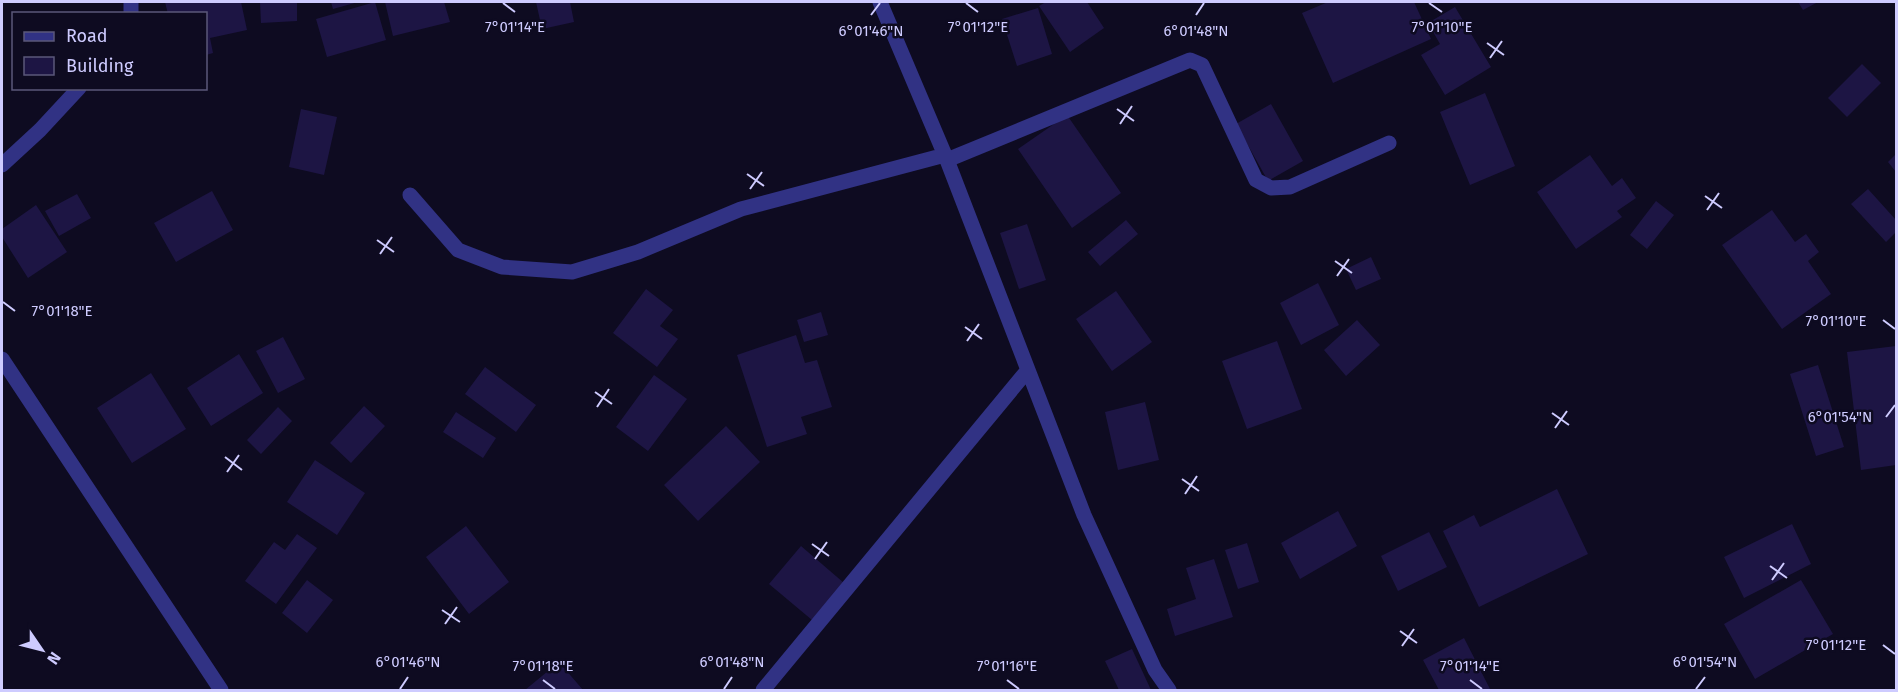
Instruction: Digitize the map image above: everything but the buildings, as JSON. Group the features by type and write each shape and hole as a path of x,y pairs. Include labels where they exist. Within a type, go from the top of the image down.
{"street":[{"path":"880,2 946,157 1083,515 1155,670 1168,690"},
{"path":"410,195 458,250 502,267 573,272 638,252 741,209 946,157 1190,60 1202,65 1256,180 1271,188 1290,186 1389,144"},
{"path":"2,165 40,130 77,90"},
{"path":"2,359 221,690"},
{"path":"763,690 1027,371"}]}
